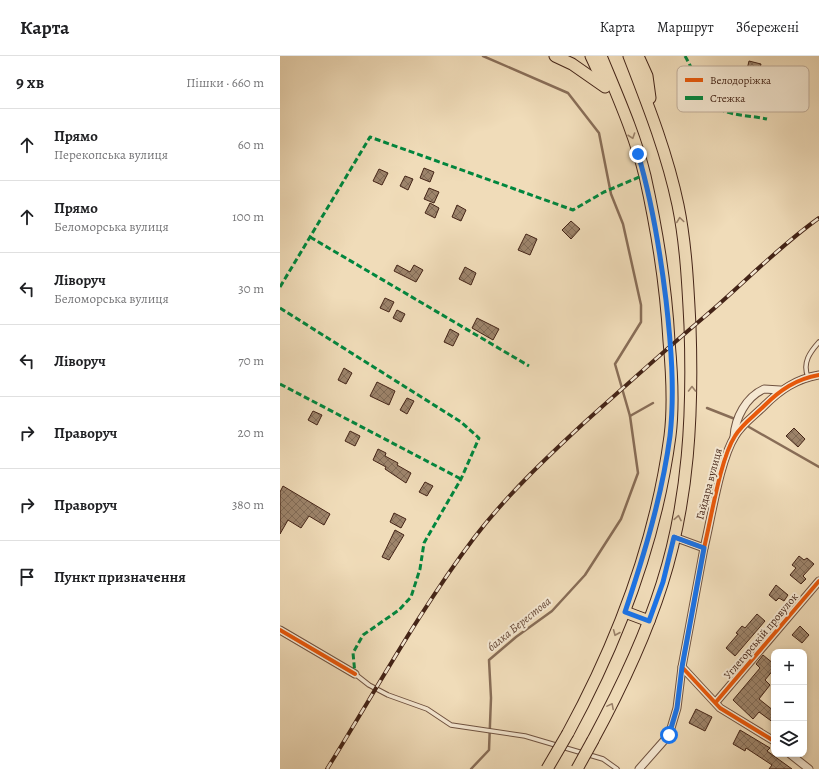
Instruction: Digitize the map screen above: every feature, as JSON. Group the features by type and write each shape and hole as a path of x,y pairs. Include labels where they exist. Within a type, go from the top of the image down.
{"main road":[{"path":"555,56 606,86 619,99"},
{"path":"591,56 606,86"},
{"path":"547,769 568,733 603,665 625,612 645,550 664,469 670,428 672,380 668,322 659,250 644,175 619,99 601,56"},
{"path":"576,769 593,740 626,676 649,621 663,582 684,486 690,441 692,390 689,297 678,206 665,155 651,112 647,76 636,57"},
{"path":"625,612 649,621"}],"street":[{"name":"Гайдара вулиця","path":"639,769 669,735 677,708 682,667 704,548 724,462 734,437 745,424 780,390 808,377 819,375"},
{"path":"734,437 735,426 751,398 764,389 780,390"},
{"path":"674,537 704,548"},
{"name":"Углегорськiй провулок","path":"716,702 819,581"},
{"path":"280,630 355,674"},
{"path":"682,667 720,708 771,739"},
{"path":"794,757 809,769"}],"lane":[{"path":"808,377 805,370 806,362 812,350 819,342"},
{"path":"355,674 369,685 388,695 427,709 451,725 525,736 603,759 616,769"}],"building":[{"path":"749,61 761,64 761,66 748,66"},
{"path":"424,168 434,172 430,182 420,178"},
{"path":"379,169 388,173 382,185 373,181"},
{"path":"405,176 413,179 408,190 400,186"},
{"path":"429,188 439,192 434,203 424,199"},
{"path":"430,203 439,208 435,218 425,213"},
{"path":"457,205 466,210 461,221 452,217"},
{"path":"571,221 580,229 571,239 562,230"},
{"path":"526,234 537,239 530,255 518,250"},
{"path":"397,265 410,272 414,265 423,270 416,282 394,271"},
{"path":"465,267 476,273 471,285 459,279"},
{"path":"385,298 394,302 389,312 380,308"},
{"path":"397,310 405,314 401,322 393,318"},
{"path":"477,318 499,329 493,340 472,328"},
{"path":"450,329 459,334 453,346 444,342"},
{"path":"344,368 352,373 346,384 338,380"},
{"path":"377,382 395,391 389,405 370,396"},
{"path":"407,398 414,401 407,414 400,410"},
{"path":"313,411 322,415 317,425 308,420"},
{"path":"794,428 805,439 798,447 786,436"},
{"path":"350,431 360,436 355,446 345,441"},
{"path":"378,449 386,453 385,456 398,463 397,465 411,473 406,483 385,469 386,467 373,460"},
{"path":"425,482 433,486 427,496 419,492"},
{"path":"283,486 330,514 324,525 309,516 301,528 288,520 280,534 280,492"},
{"path":"394,513 406,519 401,528 390,522"},
{"path":"395,530 404,535 389,560 382,557"},
{"path":"799,556 804,560 807,558 814,564 803,576 806,579 801,584 790,575 796,568 792,565"},
{"path":"776,585 788,595 784,601 779,598 776,601 769,595"},
{"path":"757,614 765,621 735,656 726,648 738,634 736,633 742,626 745,628"},
{"path":"800,626 809,635 802,643 792,635"},
{"path":"763,655 771,662 771,673 765,680 770,685 759,699 771,709 771,721 759,712 753,719 733,700 760,668 756,664"},
{"path":"696,709 712,717 705,731 689,723"},
{"path":"740,730 770,748 767,751 771,754 771,757 775,757 792,769 769,769 772,765 746,748 745,751 733,744"}],"waterway":[{"path":"471,769 489,750 491,698 489,660 516,637 552,611 585,575 621,519 638,473 630,416 615,364 641,322 641,305 623,224 611,194 599,133 568,93 483,56"},
{"name":"балка Берестова","path":"630,416 653,403"},
{"name":"балка Берестова","path":"707,408 735,419"},
{"name":"балка Берестова","path":"749,427 819,467"}],"railway":[{"path":"327,769 435,594 474,538 499,507 541,463 585,422 774,254 819,218"}],"marked path":[{"path":"685,56 690,66"},
{"path":"727,112 767,119"},
{"path":"280,287 370,137 573,210 604,192 644,175"},
{"path":"310,237 529,366"},
{"path":"280,308 461,422 479,438 461,479 424,543 420,569 411,597 399,610 363,635 353,653 355,674"},
{"path":"280,384 461,479"}],"cycle path":[{"path":"704,548 720,474 735,436 748,420 782,390 803,379 819,375"},
{"path":"674,537 704,548 682,667 720,708 771,739"},
{"path":"716,702 819,581"},
{"path":"280,630 355,674"}],"route":[{"path":"638,154 644,175 661,258 668,322 672,380 672,413 670,436 655,512 638,574 625,612 649,621 663,582 674,537 704,548 682,667 677,708 669,735"}]}
